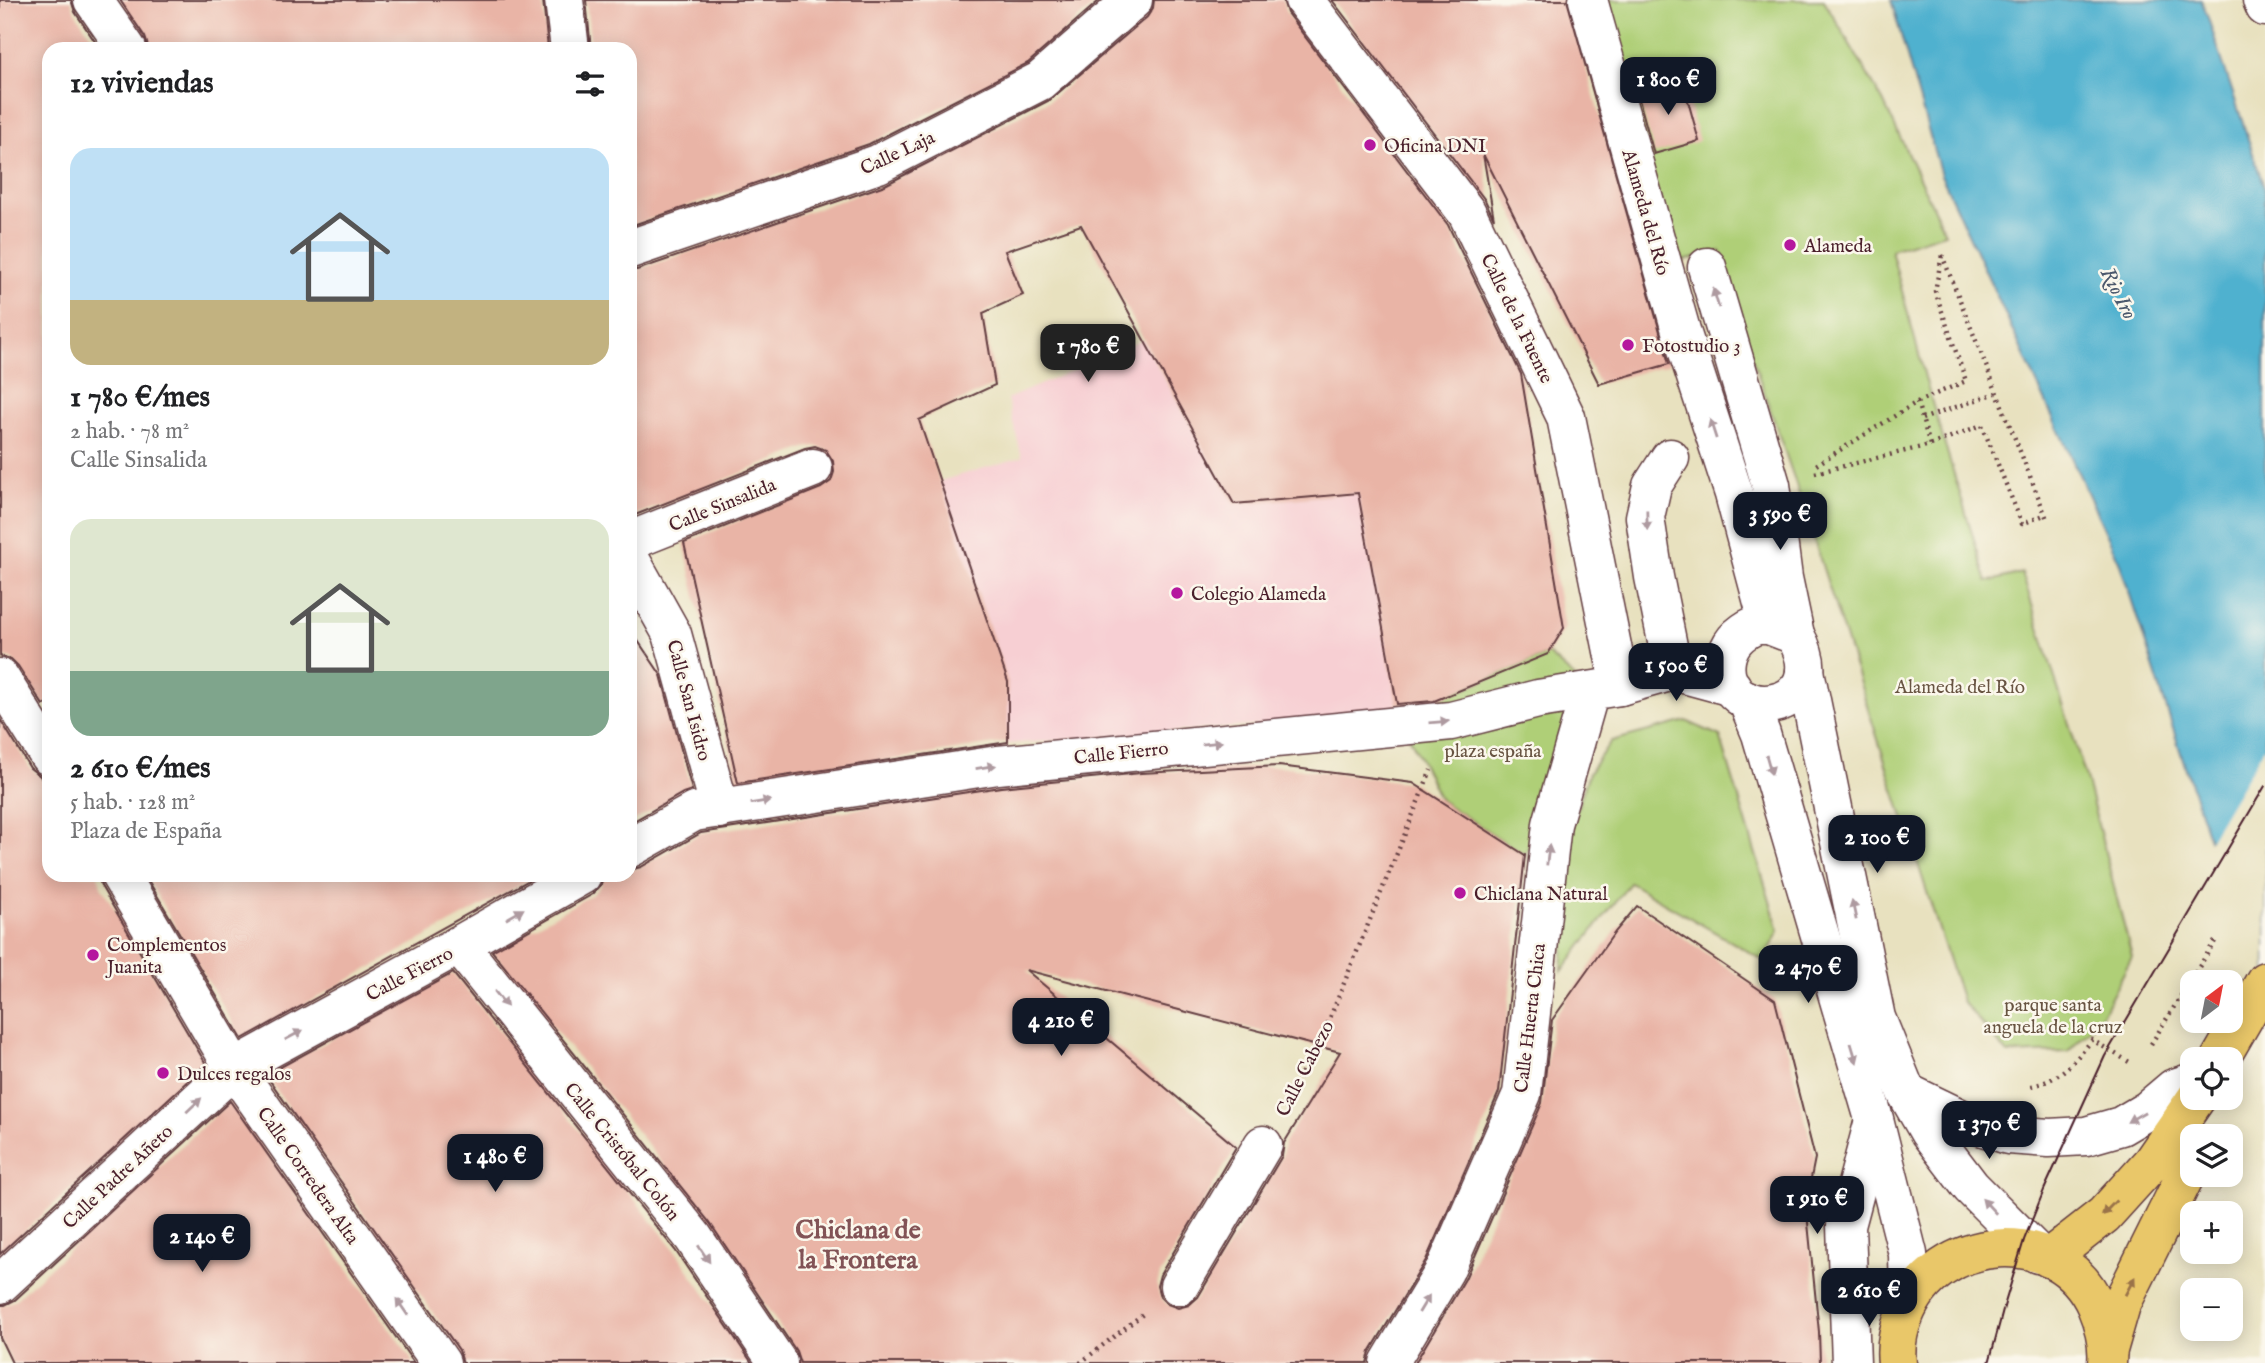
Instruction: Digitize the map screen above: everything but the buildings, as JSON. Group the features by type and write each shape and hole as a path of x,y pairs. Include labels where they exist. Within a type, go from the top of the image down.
{"main road":[{"path":"2227,1047 2265,982"},
{"path":"2044,1256 2104,1215 2152,1162 2180,1105"},
{"path":"2108,1357 2121,1305 2180,1186"},
{"path":"1897,1363 1900,1327 1909,1302 1924,1281 1945,1264 1969,1252 1995,1248 2021,1249 2044,1256 2073,1274 2092,1296 2104,1323 2108,1357"}],"street":[{"path":"93,0 123,42"},
{"path":"564,0 569,42"},
{"name":"Calle Laja","path":"637,247 878,164 1040,81 1133,0"},
{"name":"Calle de la Fuente","path":"1304,0 1467,213 1566,417 1605,689"},
{"name":"Alameda del Río","path":"1588,0 1682,334 1782,630"},
{"path":"2262,0 2265,7"},
{"path":"1707,267 1783,481 1782,630"},
{"path":"1671,458 1651,486 1645,517 1673,671 1739,693 1759,705 1773,705 1794,694 1801,684 1806,658 1782,630 1756,625 1734,640 1728,651 1726,674 1739,693 1761,734 1874,1119 1908,1254 1909,1302"},
{"name":"Calle Sinsalida","path":"637,538 813,468"},
{"name":"Calle San Isidro","path":"637,571 673,634 720,809"},
{"name":"Calle Fierro","path":"637,844 694,812 998,765 1451,721 1538,699 1605,689 1673,671"},
{"path":"1805,671 1876,1018 1906,1092 1929,1132 1971,1187 2044,1256"},
{"path":"0,678 42,735"},
{"name":"Calle Huerta Chica","path":"1390,1363 1445,1270 1522,1094 1552,824 1605,689"},
{"name":"Calle Corredera Alta","path":"124,882 234,1068 441,1363"},
{"name":"Calle Fierro","path":"234,1068 459,946 570,882"},
{"name":"Calle Cristóbal Colón","path":"459,946 693,1237 778,1363"},
{"name":"Calle Padre Añeto","path":"0,1284 234,1068"},
{"path":"1906,1092 1968,1122 2008,1135 2049,1138 2086,1136 2121,1126 2180,1093"},
{"path":"1851,1363 1846,1226 1874,1119"},
{"path":"1179,1286 1263,1145"}],"path":[{"path":"1942,255 2045,517 2022,524 1982,425 1930,445 1783,481 1917,402 1966,381 1935,290 1942,255"},
{"path":"1922,419 1996,393"},
{"path":"1917,402 1930,445"},
{"name":"Calle Cabezo","path":"1263,1145 1327,1025 1451,721"},
{"path":"2137,1066 2217,938"},
{"path":"2023,1088 2044,1084 2071,1066 2092,1040 2137,1066 2180,1085"},
{"path":"1080,1363 1179,1286"}],"shaded area":[{"name":"Colegio Alameda","path":"1143,340 1234,504 1358,493 1399,715 1008,744 1008,682 940,481 1022,457 1007,399"}],"green space":[{"name":"Alameda del Río","path":"1591,0 1824,0 1883,101 1945,233 1891,250 1930,396 1987,582 2022,573 2086,778 2132,957 2101,1017 2068,1052 2008,1054 1962,1001 1794,478 1738,317 1721,251 1676,263"},
{"name":"plaza españa","path":"1548,654 1590,691 1525,855 1440,800 1399,715"},
{"path":"1686,721 1720,736 1779,931 1763,960 1630,883 1562,971 1572,824 1589,773 1611,741"}],"water":[{"name":"Rio Iro","path":"1891,0 2201,0 2205,9 2265,190 2265,992 2207,834 2119,561 1941,175"}],"pier":[{"path":"2265,746 2265,995 2207,844"}],"tram line":[{"path":"1989,1363 2024,1240 2105,1056 2265,786"}],"place":[{"name":"Oficina DNI","path":"1370,145"},
{"name":"Alameda","path":"1790,245"},
{"name":"Fotostudio 3","path":"1628,345"},
{"name":"Colegio Alameda","path":"1177,593"},
{"name":"Chiclana Natural","path":"1460,893"},
{"name":"Complementos Juanita","path":"93,955"},
{"name":"Dulces regalos","path":"163,1073"}],"district":[{"name":"Chiclana de la Frontera","path":"858,1244"}],"park label":[{"name":"parque santa anguela de la cruz","path":"2053,1015"}]}
